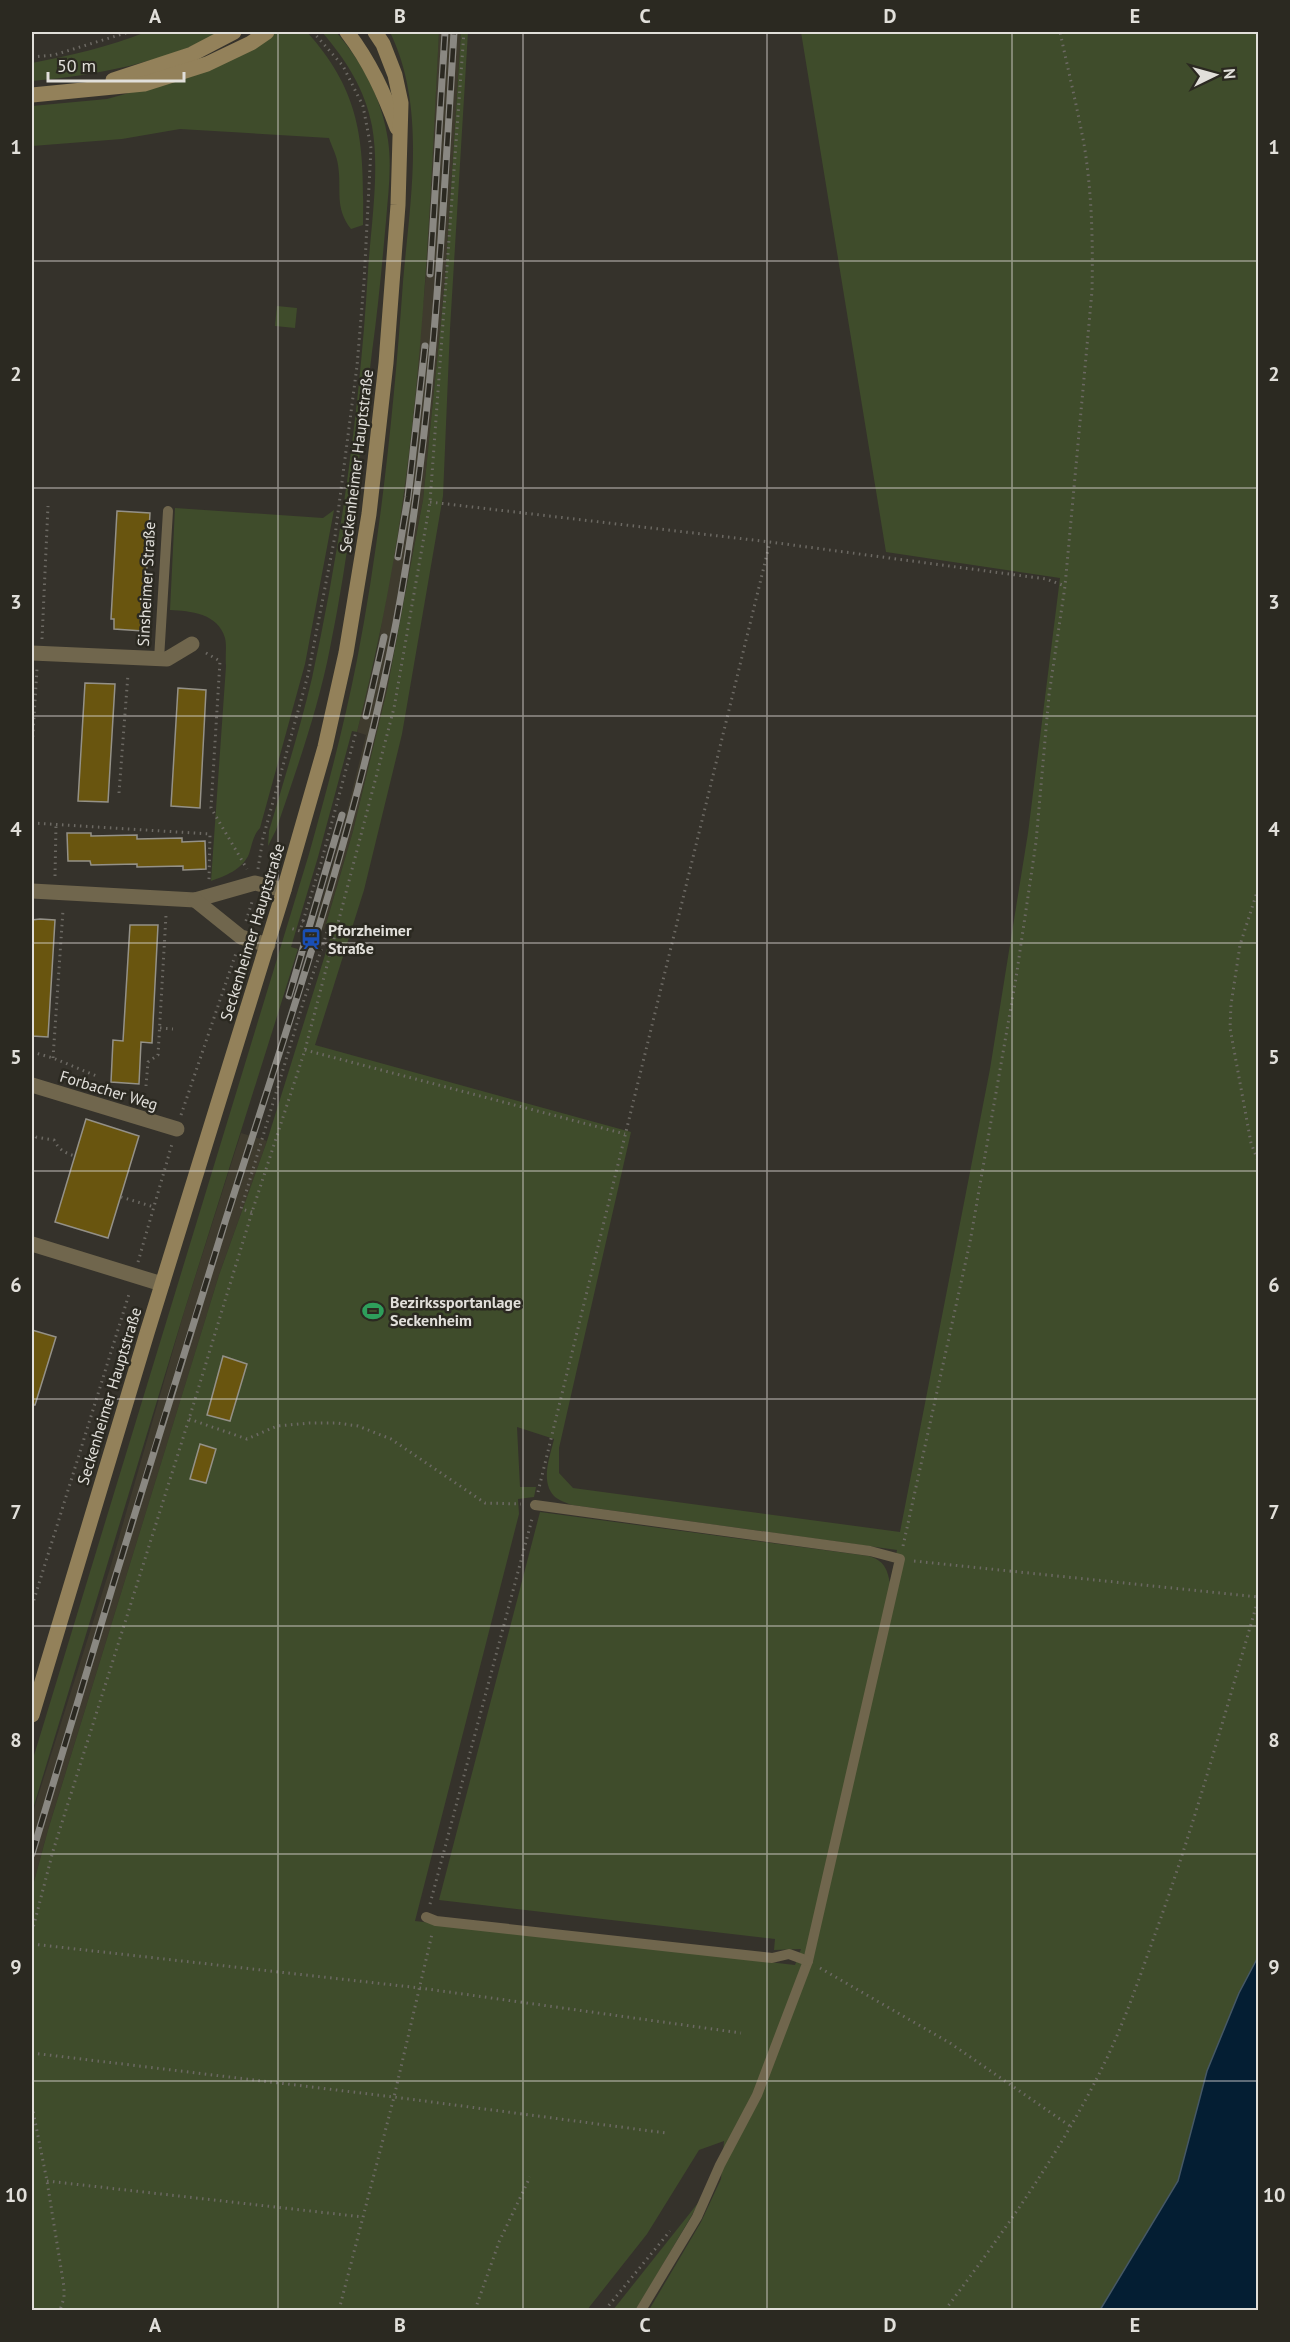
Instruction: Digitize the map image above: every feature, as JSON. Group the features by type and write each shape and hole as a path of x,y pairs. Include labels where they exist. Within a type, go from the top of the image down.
{"main road":[{"path":"75,92 192,54 234,32"},
{"path":"32,95 144,84 207,64 251,43 267,32"},
{"path":"348,32 373,69 385,93 399,137"},
{"name":"Seckenheimer Hauptstraße","path":"32,1715 162,1284 285,891 325,747 346,653 369,514 386,363 398,205 401,103 395,75 383,44 375,32"}],"street":[{"name":"Sinsheimer Straße","path":"36,653 166,659 192,644"},
{"path":"32,891 202,898 255,883 285,891"},
{"path":"202,898 241,937 268,945"},
{"name":"Forbacher Weg","path":"32,1085 177,1129"},
{"path":"32,1244 162,1284"}],"lane":[{"name":"Sinsheimer Straße","path":"159,659 168,511"},
{"path":"535,1505 870,1551 900,1559 808,1961 757,2095 720,2165 697,2217 641,2310"},
{"path":"431,1919 772,1958 789,1954 808,1961"}],"path":[{"path":"32,57 54,55 129,32"},
{"path":"32,1606 177,1129 248,914 262,838 308,675 335,537 357,366 371,148 363,106 343,66 313,32"},
{"path":"32,1932 53,1851 252,1212 305,1050 338,931 394,708 430,502 464,32"},
{"path":"945,2310 988,2253 1071,2126 1107,2059 1129,2006 1175,1878 1258,1598 900,1559 970,1242 1017,978 1036,842 1049,695 1065,586 1092,291 1093,249 1084,144 1060,32"},
{"path":"430,502 770,542 1046,579 1065,586"},
{"path":"32,749 36,653 48,506"},
{"path":"339,2310 420,1988 431,1935 431,1919 519,1572 770,542"},
{"path":"192,644 220,661 212,808 255,883"},
{"path":"119,793 129,658"},
{"path":"248,914 300,931 356,732"},
{"path":"32,823 210,834 202,898"},
{"path":"53,1058 59,893 56,825"},
{"path":"1258,889 1240,945 1230,1028 1248,1133 1258,1161"},
{"path":"146,1086 148,1062 158,1055 167,898"},
{"path":"303,921 323,945"},
{"path":"252,1212 241,1209 304,1000 328,928 338,931"},
{"path":"160,1028 173,1029"},
{"path":"305,1050 625,1134"},
{"path":"32,1052 99,1077"},
{"path":"32,1132 36,1137 54,1140 57,1147 64,1153 75,1156"},
{"path":"121,1197 154,1207"},
{"path":"189,1419 247,1439 277,1426 337,1423 358,1426 391,1439 484,1503 535,1505"},
{"path":"32,1944 420,1988 741,2032"},
{"path":"808,1961 950,2043 1071,2126"},
{"path":"32,2053 666,2133"},
{"path":"32,2106 64,2287 64,2298 60,2310"},
{"path":"475,2310 499,2242 530,2177"},
{"path":"47,2181 363,2217"},
{"path":"605,2310 672,2229"}],"shaded area":[{"path":"439,32 461,32 445,281 423,500 387,690 353,831 324,930 314,927 342,832 366,735 357,732 377,650 404,493 425,285"},
{"path":"241,1133 267,1141 219,1275 48,1830 32,1889 32,1815 111,1565 184,1312"}],"green space":[{"path":"146,32 222,32 200,43 153,60 105,71 32,81 32,63 75,54"},
{"path":"277,32 307,32 326,55 350,99 363,170 363,225 351,229 342,213 337,162 329,138 180,129 122,139 32,146 32,106 107,99 172,81 257,44"},
{"path":"322,32 336,32 355,56 370,82 381,110 388,140 389,181 378,303 359,464 337,611 313,717 276,830 268,846 269,831 312,678 332,577 348,476 360,373 374,198 374,143 369,112 353,76 339,53"},
{"path":"390,32 439,32 417,377 404,492 384,613 357,732 352,731 291,947 298,949 184,1312 32,1812 32,1762 309,854 335,758 357,660 386,471 412,187 412,123 409,92"},
{"path":"461,32 468,32 450,329 443,496 402,734 364,890 315,1045 631,1132 559,1448 559,1473 573,1488 900,1532 990,1069 1028,833 1060,578 886,552 801,32 1258,32 1258,1957 1239,1993 1207,2071 1178,2180 1100,2310 649,2310 701,2222 721,2179 724,2141 699,2150 647,2234 587,2310 32,2310 32,1889 48,1830 219,1275 267,1141 334,926 326,924 353,831 387,690 423,500 445,281","holes":["517,1427 554,1439 547,1476 550,1490 558,1499 572,1505 897,1550 890,1583 884,1566 869,1556 540,1512 439,1900 775,1939 774,1950 801,1949 795,1965 415,1921 519,1514 518,1499 534,1497 536,1487 520,1487"]},
{"path":"277,306 297,308 295,328 275,326"},
{"path":"175,508 323,518 334,510 305,664 260,828 254,837 246,860 238,868 211,881 226,641 221,630 210,618 186,611 170,610"},
{"path":"702,2198 636,2310 613,2310"}],"water":[{"path":"1258,1957 1258,2310 1100,2310 1178,2181 1207,2071 1239,1993"}],"building":[{"path":"117,511 150,513 143,631 114,629 114,619 111,619"},
{"path":"85,683 115,684 108,802 78,801"},
{"path":"178,688 206,690 200,808 171,806"},
{"path":"67,833 91,833 91,836 137,835 137,839 182,838 182,842 205,841 206,869 183,870 183,866 137,867 137,864 91,865 90,861 68,861"},
{"path":"32,920 55,920 48,1037 32,1036"},
{"path":"130,925 158,925 152,1043 141,1042 139,1084 111,1082 113,1040 123,1041"},
{"path":"86,1119 139,1136 108,1238 55,1222"},
{"path":"32,1330 56,1337 35,1405 32,1405"},
{"path":"223,1356 247,1364 230,1421 207,1415"},
{"path":"200,1444 216,1449 206,1483 190,1479"}],"railway":[{"path":"430,274 445,32"},
{"path":"32,1854 176,1380 320,925 362,775 380,699 409,549 419,476 440,254 454,32"},
{"path":"398,557 408,497 425,346"},
{"path":"366,716 384,637"},
{"path":"289,996 342,815"}],"place":[{"name":"Pforzheimer Straße","path":"311,939"},
{"name":"Bezirkssportanlage Seckenheim","path":"373,1311"}]}
